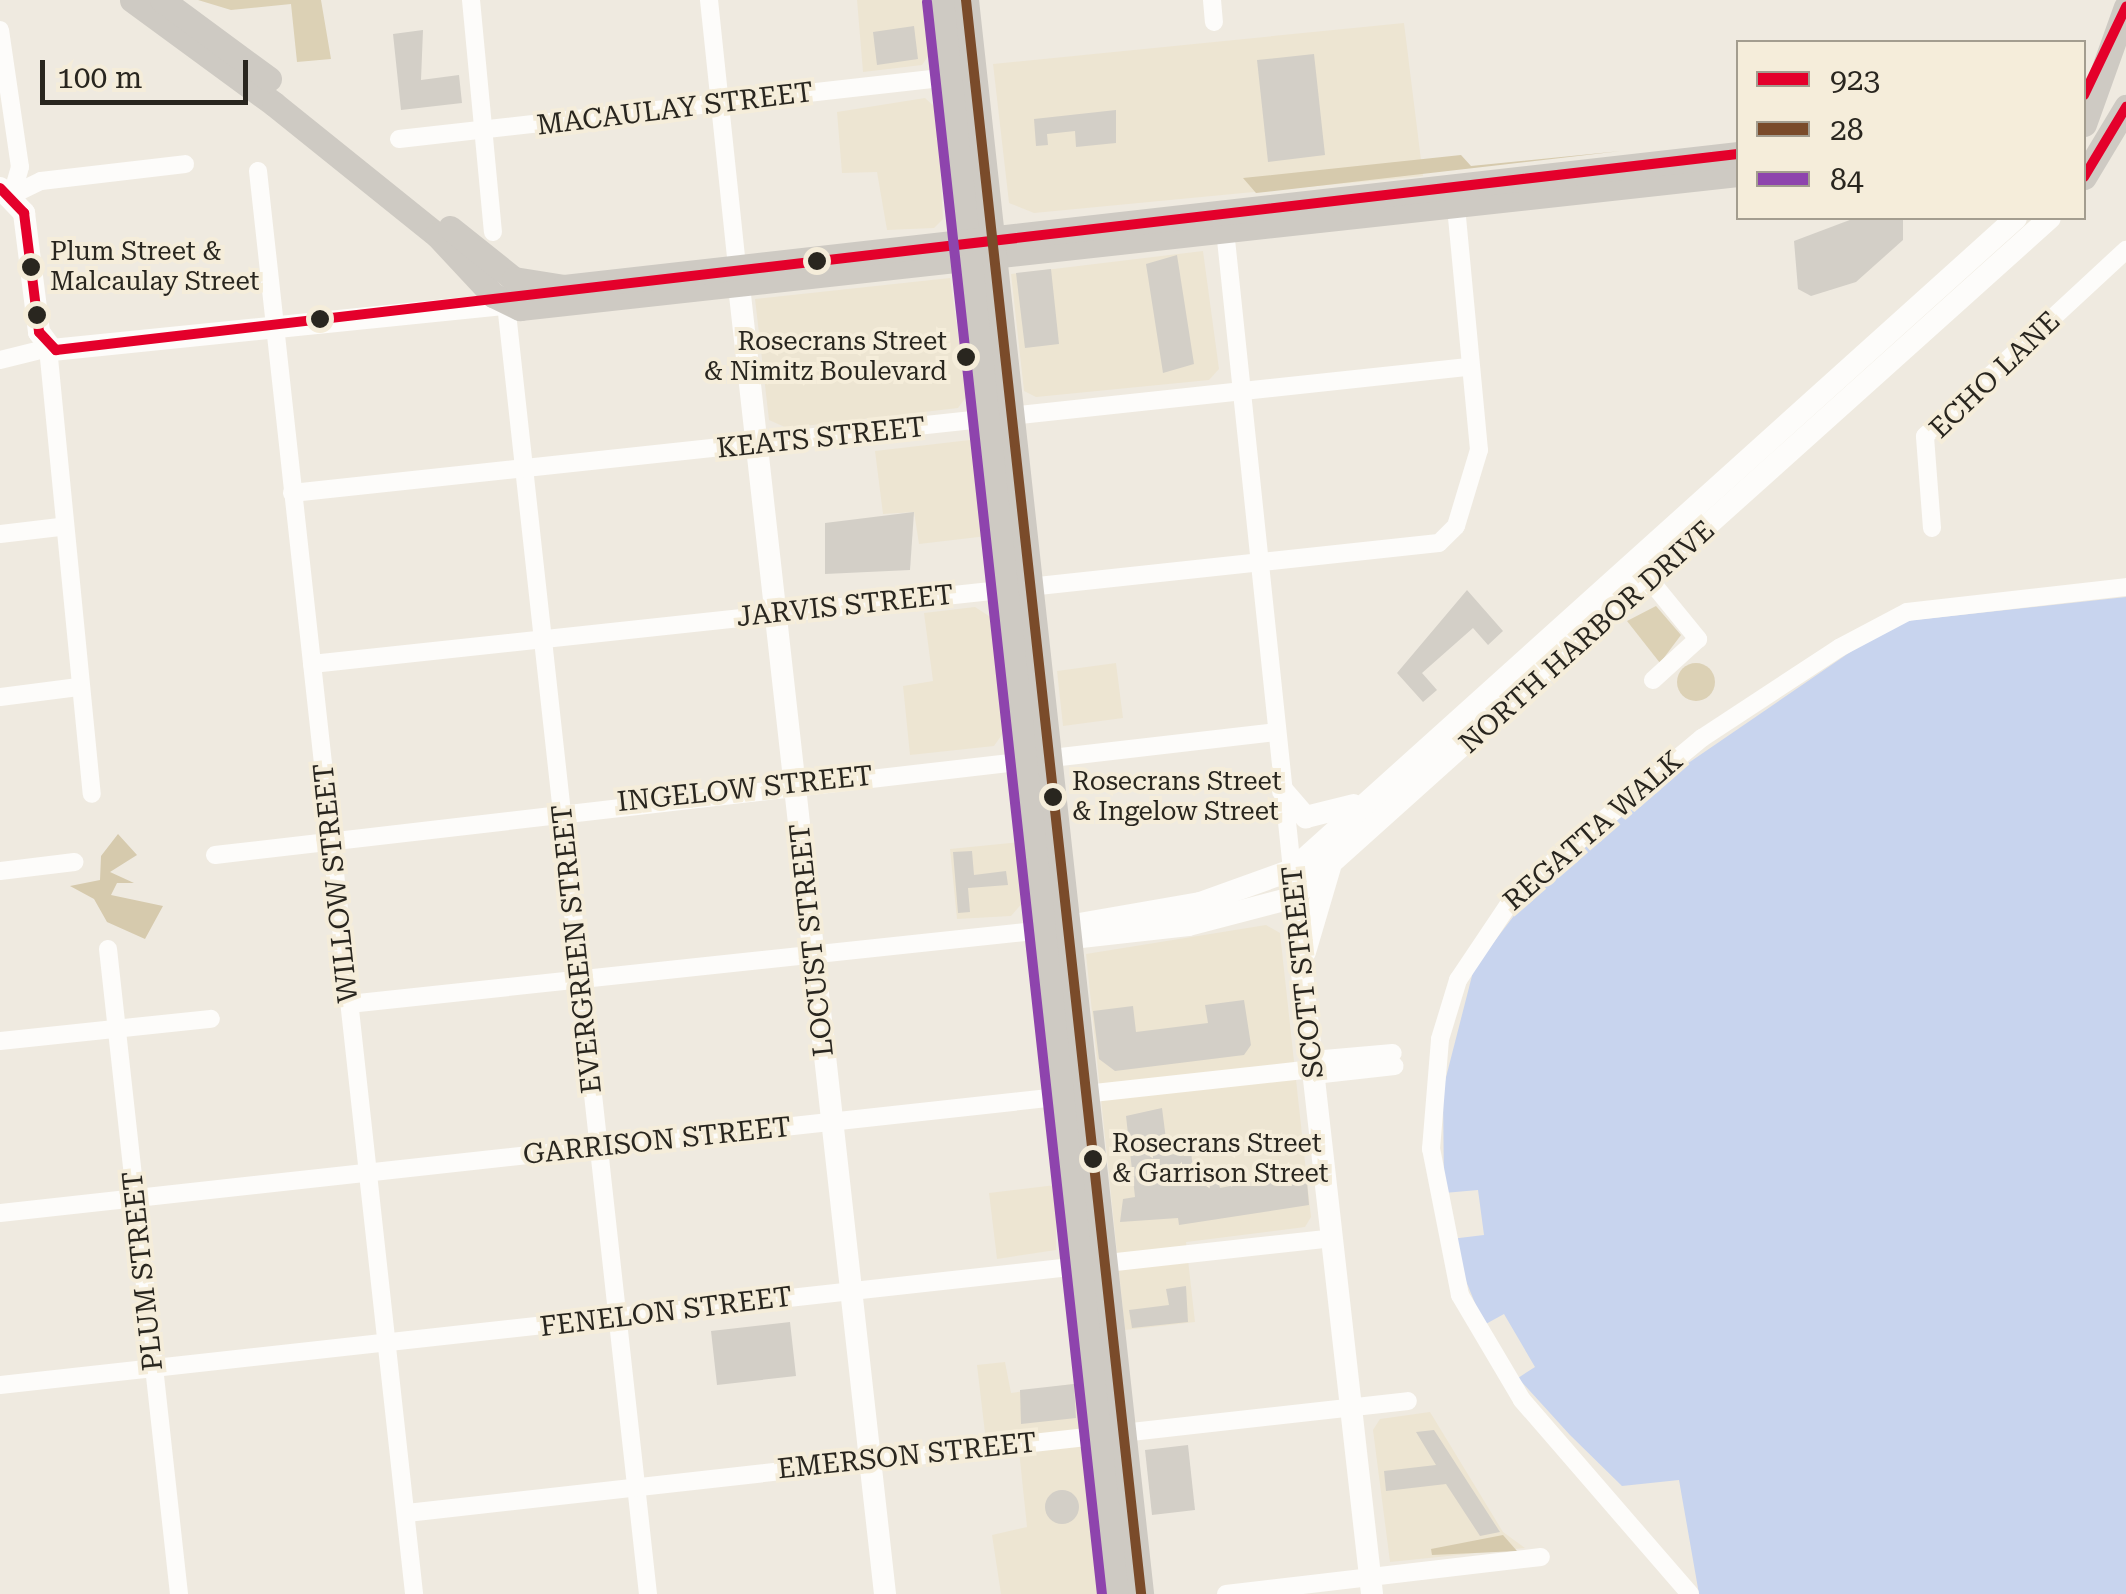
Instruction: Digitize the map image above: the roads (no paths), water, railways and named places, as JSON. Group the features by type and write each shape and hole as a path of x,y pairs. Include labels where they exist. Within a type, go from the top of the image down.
{"main road":[{"path":"132,0 422,224 506,304"},
{"path":"162,0 493,265 522,282 564,286 738,277"},
{"path":"942,0 950,77 981,249"},
{"path":"966,0 981,249 1111,1433 1117,1594"},
{"path":"2086,118 2126,7"},
{"path":"2086,92 2110,52"},
{"path":"2086,174 2126,107"},
{"path":"981,249 1225,230 1736,154"},
{"path":"6,192 26,221 48,348 506,304 1455,196 1736,174"},
{"name":"NORTH HARBOR DRIVE","path":"1056,928 1079,918 1200,904 1292,870 2014,220"},
{"name":"NORTH HARBOR DRIVE","path":"1056,928 1081,937 1188,925 1292,898 2048,220"},
{"name":"LOCUST STREET","path":"738,277 885,1594"},
{"path":"506,304 564,286"},
{"path":"1283,790 1297,812 1316,818 1374,793"},
{"path":"1304,980 1332,864"},
{"name":"SCOTT STREET","path":"1292,870 1292,898 1371,1586"},
{"path":"1111,1433 1142,1594"}],"street":[{"path":"471,0 492,232"},
{"name":"LOCUST STREET","path":"709,0 738,277"},
{"path":"1212,0 1214,22"},
{"path":"0,30 10,62 20,167 6,192"},
{"name":"MACAULAY STREET","path":"399,139 950,77"},
{"path":"6,192 41,181 185,164"},
{"name":"WILLOW STREET","path":"258,172 414,1594"},
{"path":"1455,196 1468,368"},
{"name":"SCOTT STREET","path":"1225,230 1292,870"},
{"name":"ECHO LANE","path":"1932,528 1925,436 2126,250"},
{"name":"EVERGREEN STREET","path":"506,304 648,1594"},
{"path":"0,360 48,348 60,527 92,794"},
{"name":"KEATS STREET","path":"292,493 1468,368"},
{"name":"JARVIS STREET","path":"312,664 1439,543 1456,526 1480,450 1468,368"},
{"path":"0,534 60,527"},
{"path":"1634,560 1698,639 1653,680"},
{"name":"REGATTA WALK","path":"1690,1594 1522,1400 1460,1295 1431,1149 1440,1038 1458,980 1518,892 1702,738 1839,648 1917,610 2126,587"},
{"path":"0,698 78,687"},
{"name":"INGELOW STREET","path":"215,855 332,836 562,809 1277,732"},
{"path":"0,871 74,862"},
{"path":"349,1004 1056,928"},
{"name":"PLUM STREET","path":"108,949 179,1594"},
{"path":"0,1041 211,1019"},
{"name":"GARRISON STREET","path":"0,1213 1394,1059"},
{"name":"FENELON STREET","path":"0,1385 1333,1238"},
{"name":"EMERSON STREET","path":"406,1513 1408,1401"},
{"path":"1226,1594 1371,1586 1541,1557"}],"water":[{"path":"2126,597 2126,1594 1699,1594 1679,1480 1622,1486 1570,1435 1518,1378 1535,1367 1504,1314 1484,1325 1459,1264 1451,1239 1484,1235 1478,1190 1444,1193 1443,1089 1474,968 1529,896 1665,779 1862,644 1905,621"}],"place":[{"name":"Plum Street & Malcaulay Street","path":"31,267"},
{"name":"Rosecrans Street & Nimitz Boulevard","path":"966,357"},
{"name":"Rosecrans Street & Ingelow Street","path":"1053,797"},
{"name":"Rosecrans Street & Garrison Street","path":"1093,1159"}]}
